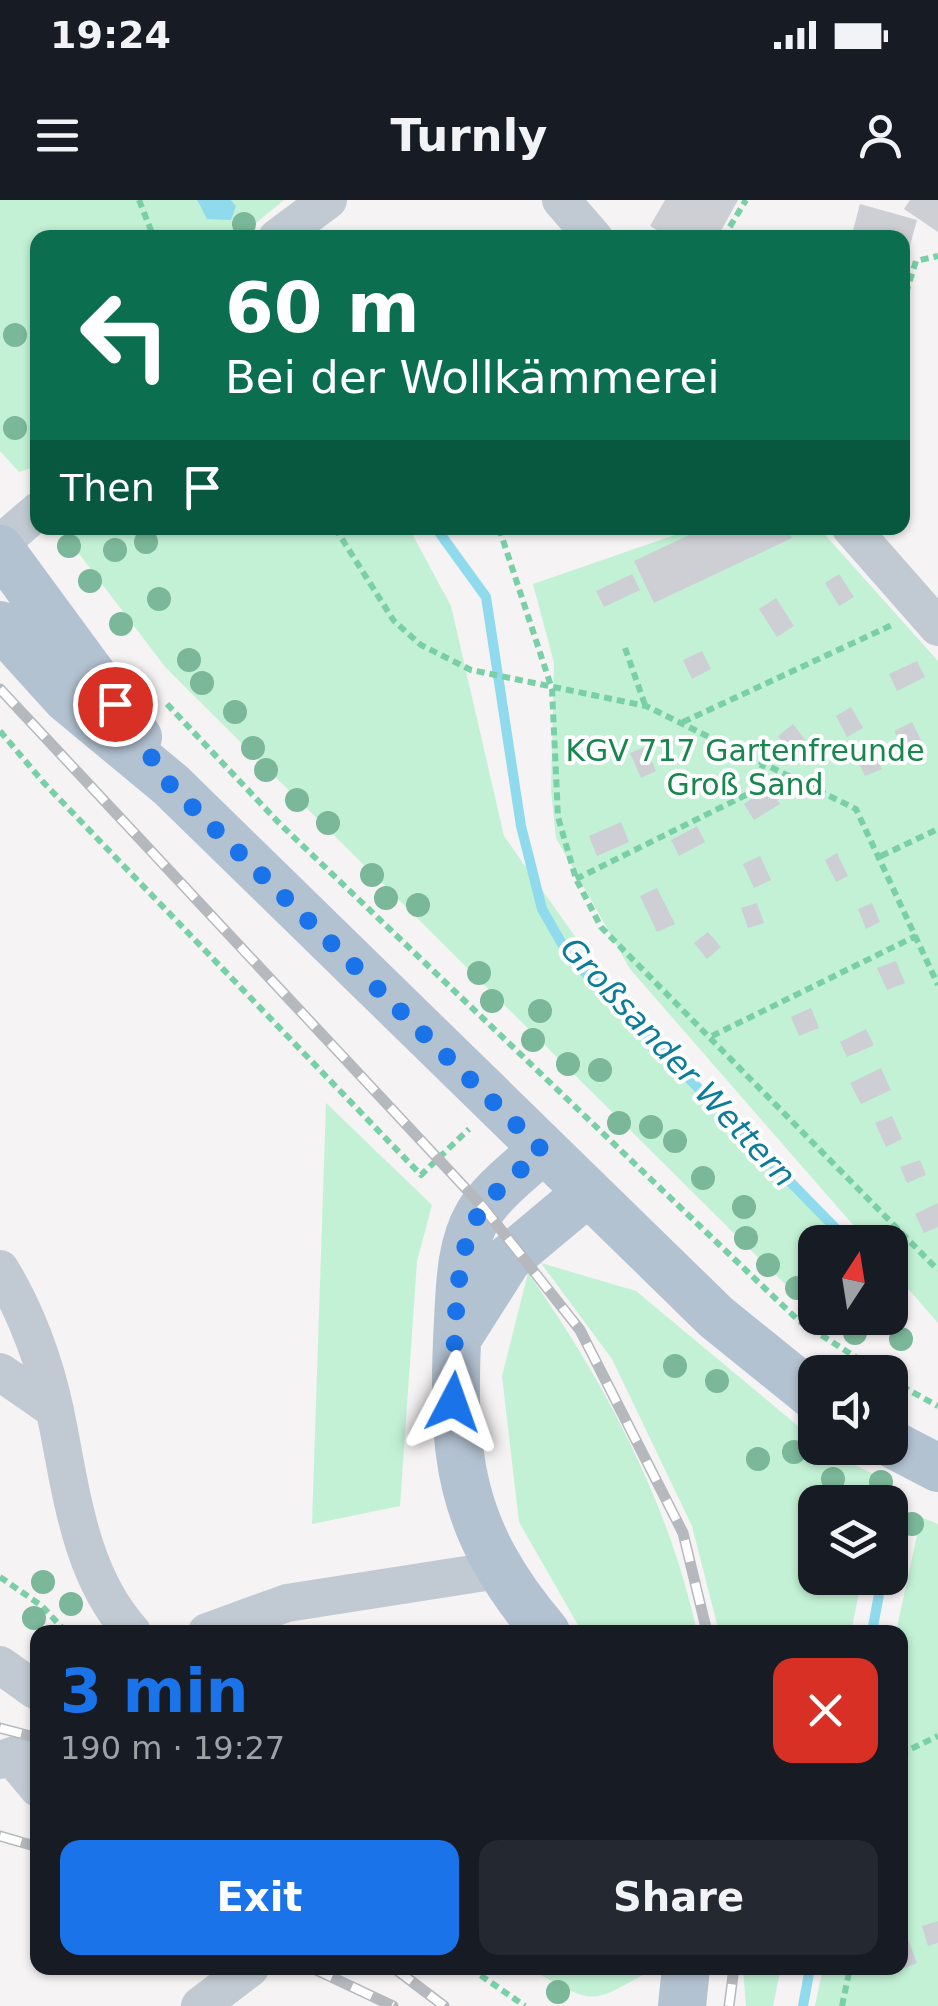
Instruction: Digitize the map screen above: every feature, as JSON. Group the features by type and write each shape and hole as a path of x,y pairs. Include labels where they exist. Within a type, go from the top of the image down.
{"main road":[{"path":"0,546 171,786"},
{"path":"0,625 66,698 171,786 716,1317 798,1383"},
{"path":"541,1625 498,1570 469,1506 453,1402 460,1281 470,1230 483,1207 542,1150"},
{"path":"457,1340 508,1259 588,1194"},
{"path":"908,1453 938,1468"},
{"path":"682,2006 685,1975"}],"street":[{"path":"287,230 328,200"},
{"path":"561,200 587,230"},
{"path":"0,546 30,518"},
{"path":"857,535 930,619"},
{"path":"0,1269 40,1356 55,1410 69,1500 96,1572 128,1625"},
{"path":"0,1372 55,1410"},
{"path":"226,1625 287,1603 498,1570"},
{"path":"0,1664 24,1690"},
{"path":"200,2006 241,1975"}],"path":[{"path":"139,200 151,230"},
{"path":"729,230 746,200"},
{"path":"910,280 916,261 938,256"},
{"path":"339,535 394,622 422,646 471,670 646,706 856,809 938,985"},
{"path":"501,535 552,689 558,817 576,879 601,927 938,1270"},
{"path":"682,723 930,619"},
{"path":"625,648 646,706"},
{"path":"155,690 280,824 799,1322 851,1355"},
{"path":"0,730 58,798 421,1175"},
{"path":"576,879 750,794 763,765"},
{"path":"881,856 938,829"},
{"path":"712,1036 916,936"},
{"path":"908,1390 938,1406"},
{"path":"0,1577 42,1606 60,1625"},
{"path":"908,1750 938,1736"},
{"path":"480,1975 524,2006"},
{"path":"842,2006 849,1975"}],"green space":[{"path":"0,200 197,200 207,218 236,206 231,200 284,200 248,230 30,230 30,468 19,472 0,451"},
{"path":"68,535 413,535 451,606 504,836 615,993 826,1225 798,1225 798,1297 166,668"},
{"name":"KGV 717 Gartenfreunde Groß Sand","path":"675,535 825,535 938,661 938,1323 908,1289 908,1225 853,1225 630,969 556,838 551,790 554,663 533,584"},
{"path":"326,1103 432,1205 417,1261 400,1506 312,1524"},
{"path":"541,1263 636,1291 798,1426 798,1465 855,1465 883,1478 882,1485 798,1485 798,1595 859,1595 852,1625 717,1625 692,1526 612,1359"},
{"path":"528,1273 583,1356 630,1444 669,1537 695,1625 578,1625 519,1522 502,1376"},
{"path":"921,1517 938,1524 938,2006 815,2006 822,1975 908,1975 908,1625 898,1625 904,1595 908,1595"},
{"path":"541,1975 642,1975 603,1995 581,1995"},
{"path":"744,1975 780,1975 773,2006 746,2006"}],"water":[{"path":"197,200 231,200 236,206 231,220 207,219"}],"building":[{"path":"665,200 738,200 721,230 657,230 650,226"},
{"path":"910,200 938,200 938,232 904,209"},
{"path":"860,204 917,220 910,245 910,230 853,230"},
{"path":"689,535 792,538 654,603 634,561"},
{"path":"632,574 640,590 604,607 596,591"},
{"path":"839,574 854,597 839,606 825,583"},
{"path":"776,598 794,626 777,637 759,609"},
{"path":"702,651 711,669 692,679 683,660"},
{"path":"917,661 925,677 897,691 889,674"},
{"path":"851,707 863,728 847,737 836,716"},
{"path":"912,722 925,748 908,757 894,731"},
{"path":"793,724 810,746 795,758 778,736"},
{"path":"645,747 656,771 641,778 630,753"},
{"path":"872,747 882,769 865,776 855,755"},
{"path":"769,787 780,804 754,820 744,804"},
{"path":"621,822 629,842 597,856 589,836"},
{"path":"697,826 705,842 679,856 671,840"},
{"path":"837,853 848,876 836,882 825,860"},
{"path":"760,856 771,880 754,888 743,864"},
{"path":"657,888 675,924 657,932 640,896"},
{"path":"757,903 764,923 748,928 741,908"},
{"path":"872,903 880,922 866,929 858,909"},
{"path":"708,932 721,947 707,959 694,943"},
{"path":"896,961 905,983 887,990 877,968"},
{"path":"811,1008 819,1028 799,1036 791,1017"},
{"path":"866,1029 874,1045 847,1057 840,1042"},
{"path":"881,1068 891,1090 861,1104 850,1083"},
{"path":"892,1116 902,1139 886,1147 875,1123"},
{"path":"920,1160 926,1175 907,1183 900,1167"},
{"path":"938,1203 938,1227 924,1233 915,1214"},
{"path":"938,1921 938,1943 928,1946 922,1926"},
{"path":"908,1940 917,1963 908,1967"}],"waterway":[{"name":"Großsander Wettern","path":"441,535 486,597 521,826 542,909 569,956 832,1225"},
{"name":"Großsander Wettern","path":"873,1625 879,1595"},
{"name":"Großsander Wettern","path":"803,2006 809,1975"}],"railway":[{"path":"0,689 483,1207 580,1330 683,1533 705,1625"},
{"path":"0,1728 30,1736"},
{"path":"0,1836 30,1845"},
{"path":"327,1975 393,2006"},
{"path":"403,1975 444,2006"},
{"path":"729,2006 733,1975"}],"route":[{"path":"115,704 171,786 542,1150 483,1207 470,1230 460,1281 453,1402"}]}
